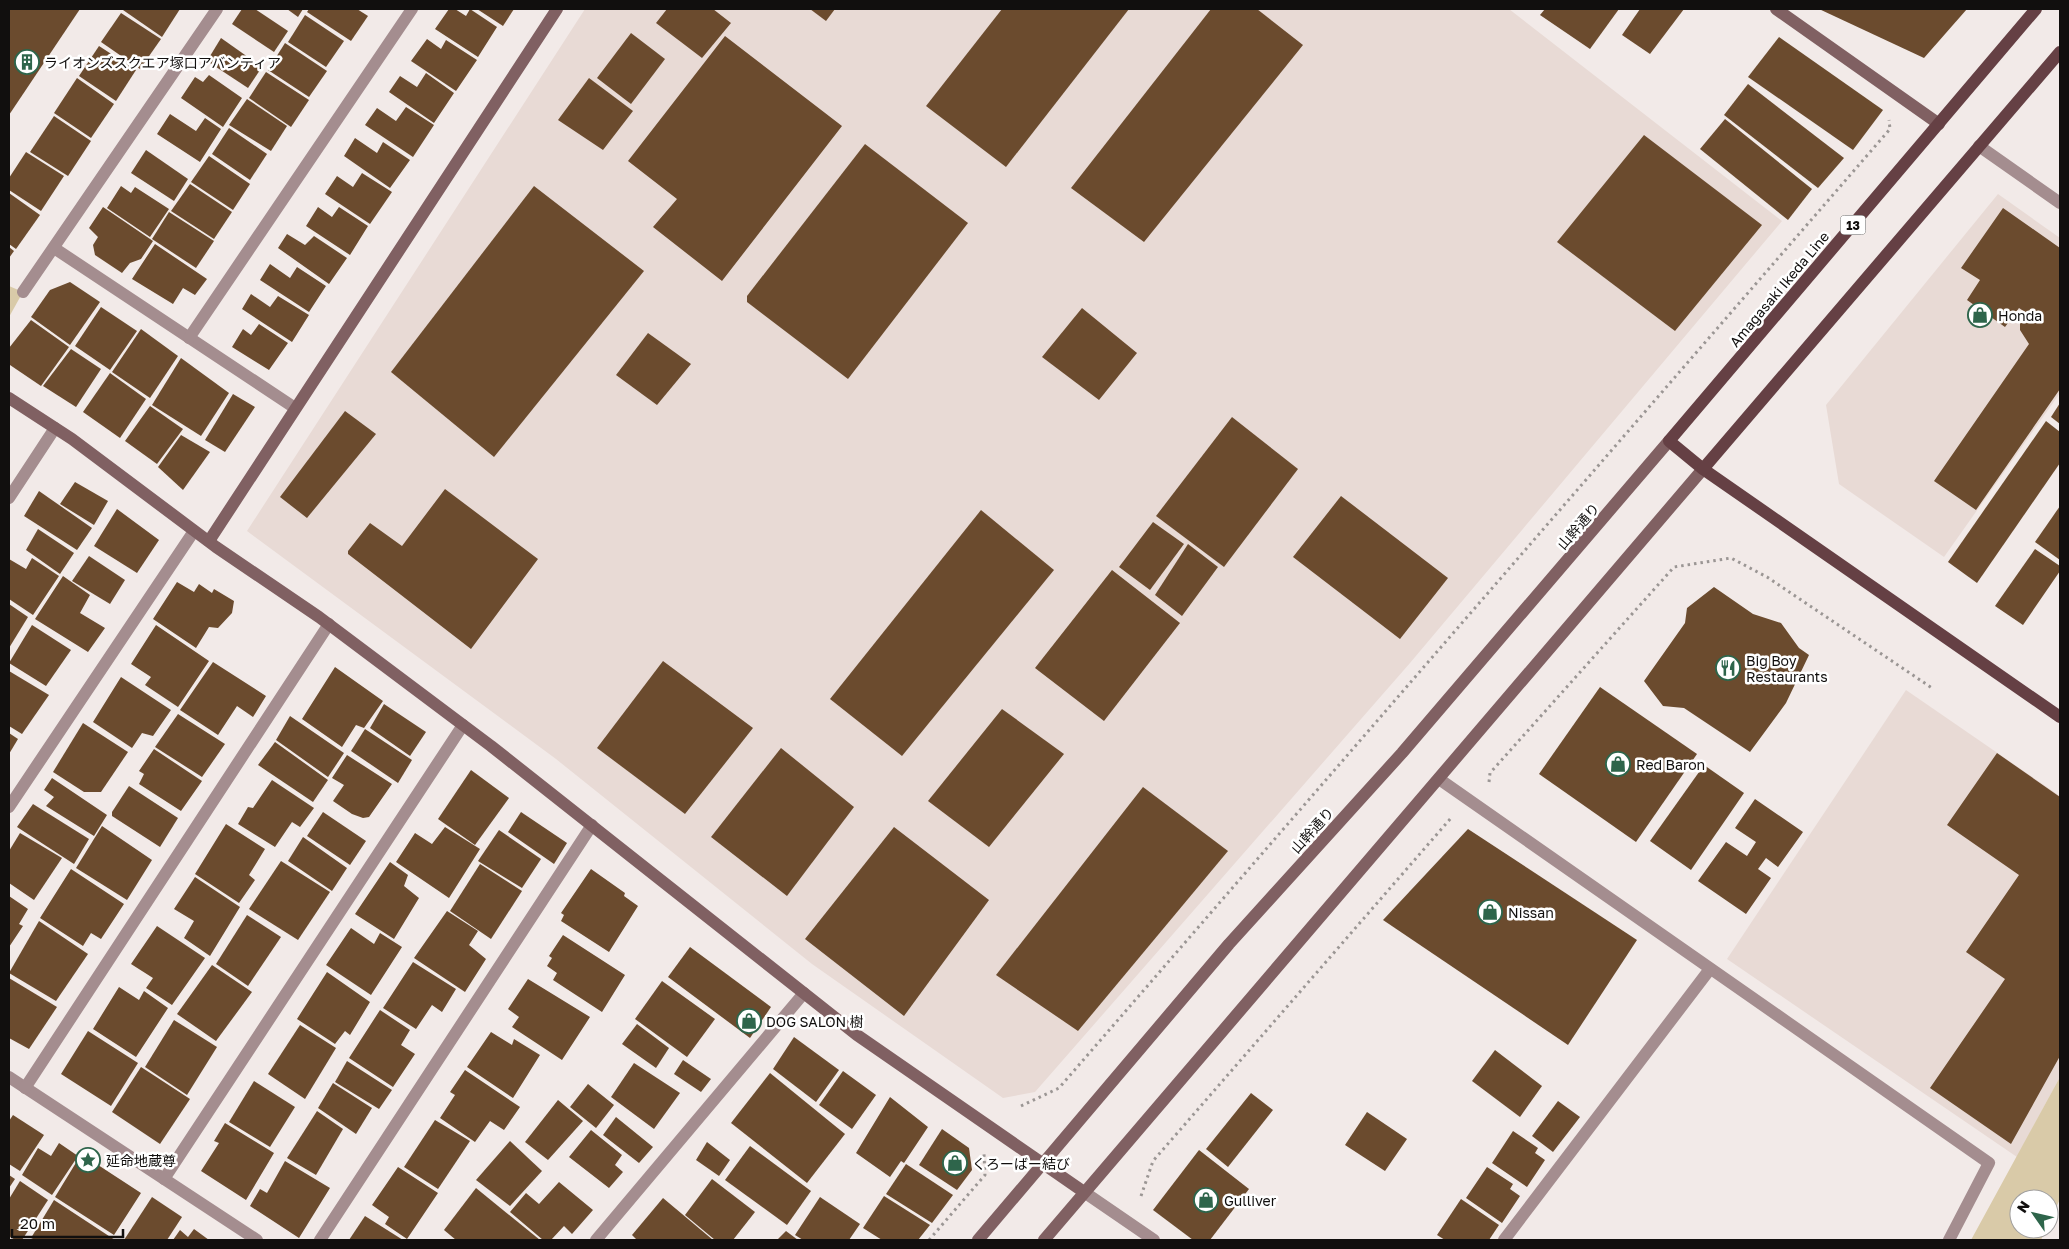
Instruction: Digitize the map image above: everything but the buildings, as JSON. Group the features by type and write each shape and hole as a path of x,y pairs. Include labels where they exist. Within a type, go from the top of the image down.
{"main road":[{"name":"Amagasaki Ikeda Line","path":"1669,441 2036,9"},
{"path":"1703,469 2060,52"},
{"path":"1669,441 1703,469 2060,717"}],"street":[{"path":"23,292 217,9"},
{"path":"189,338 412,9"},
{"path":"209,541 557,9"},
{"path":"1776,9 1939,124"},
{"path":"1979,146 2060,203"},
{"path":"54,248 296,408"},
{"path":"9,398 55,428 194,531 329,624 592,825 804,994 918,1077 1154,1240"},
{"path":"9,498 55,428"},
{"name":"山幹通り","path":"978,1240 1229,944 1402,753 1669,441"},
{"path":"1044,1240 1703,469"},
{"path":"9,807 194,531"},
{"path":"26,1088 329,624"},
{"path":"164,1179 463,725"},
{"path":"1439,779 1989,1163 1949,1240"},
{"path":"320,1240 592,825"},
{"path":"1504,1240 1710,969"},
{"path":"596,1240 804,994"},
{"path":"9,1077 257,1240"}],"path":[{"path":"1021,1106 1059,1088 1890,129 1889,116"},
{"path":"929,1240 985,1175 984,1154"}],"shaded area":[{"path":"585,9 1509,9 1782,221 1410,663 1035,1092 1003,1098 812,964 556,759 247,531"},
{"name":"Honda","path":"1998,194 2060,238 2060,393 1944,557 1839,484 1826,405"},
{"path":"9,286 23,292 9,317"},
{"path":"1906,690 2060,796 2060,1077 2017,1157 1727,959"},
{"path":"2060,1077 2060,1199 2059,1201 2059,1189 2009,1189 2009,1239 2041,1240 1971,1240"}],"place":[{"name":"ライオンズスクエア塚口アバンティア","path":"27,62"},
{"name":"Honda","path":"1980,315"},
{"name":"Big Boy Restaurants","path":"1728,668"},
{"name":"Red Baron","path":"1618,764"},
{"name":"Nissan","path":"1490,912"},
{"name":"DOG SALON 樹","path":"749,1021"},
{"name":"延命地蔵尊","path":"88,1160"},
{"name":"くろーばー結び","path":"955,1163"},
{"name":"Gulliver","path":"1206,1200"}]}
